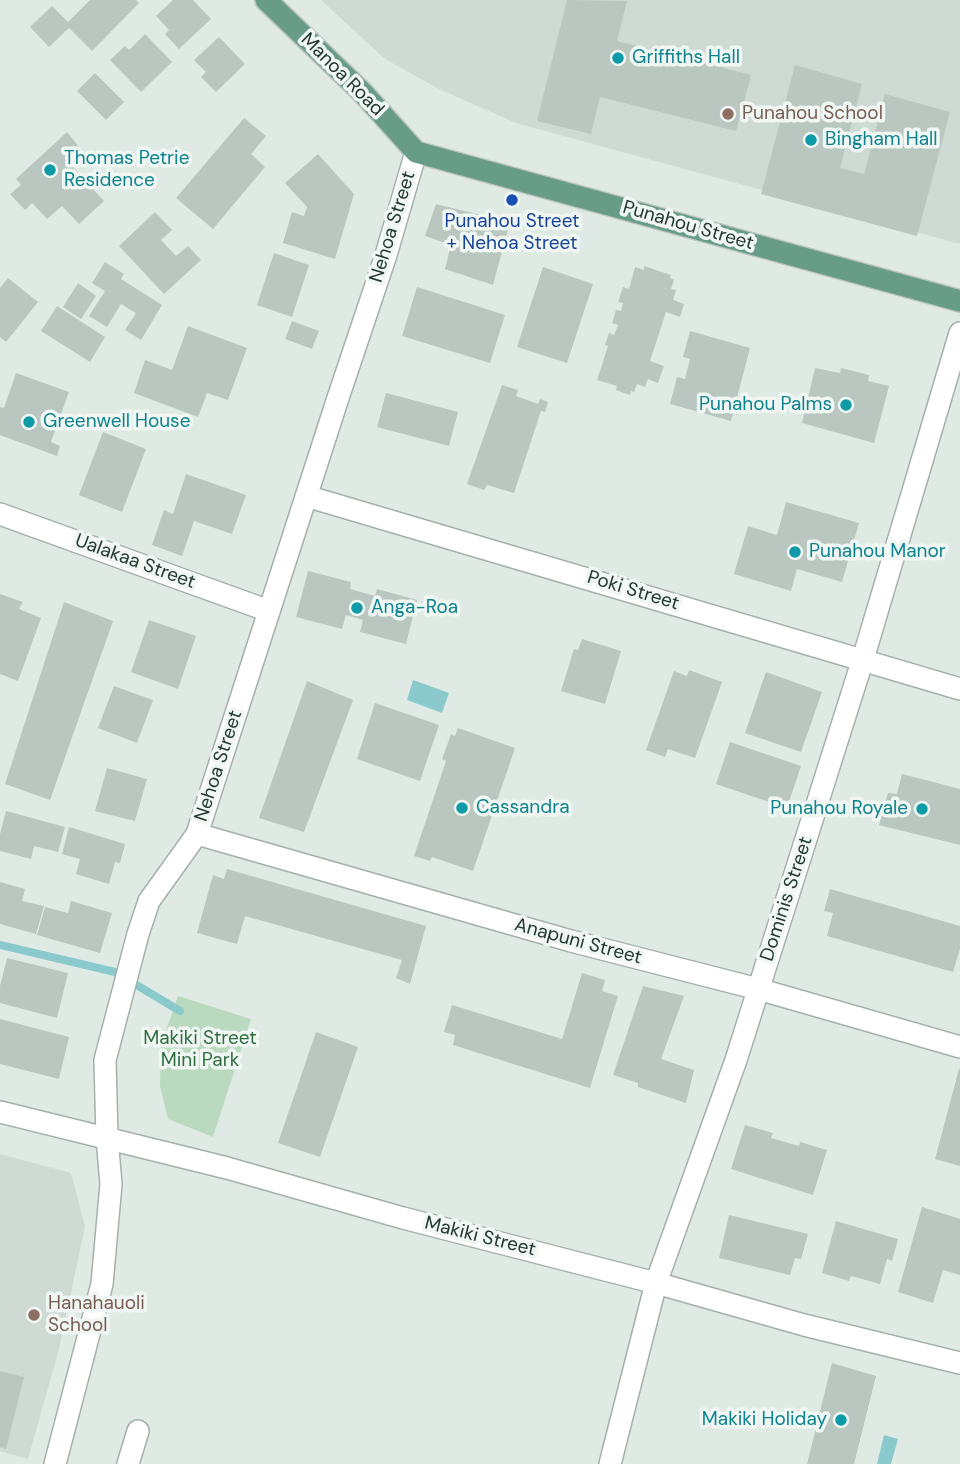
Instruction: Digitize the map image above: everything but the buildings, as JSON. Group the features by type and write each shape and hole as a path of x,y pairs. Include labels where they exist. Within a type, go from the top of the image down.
{"main road":[{"name":"Manoa Road","path":"266,0 363,93 416,152"},
{"name":"Punahou Street","path":"416,152 960,301"}],"street":[{"name":"Nehoa Street","path":"55,1464 102,1284 111,1184 105,1060 121,995 149,901 197,834 386,254 416,152"},
{"name":"Dominis Street","path":"610,1464 656,1283 722,1102 863,659 960,332"},
{"name":"Poki Street","path":"306,496 960,689"},
{"name":"Ualakaa Street","path":"0,514 269,611"},
{"name":"Anapuni Street","path":"197,834 960,1047"},
{"name":"Makiki Street","path":"0,1112 239,1171 403,1218 656,1283 804,1325 960,1363"},
{"path":"128,1464 138,1431"}],"shaded area":[{"name":"Punahou School","path":"321,0 960,0 960,244 516,123 439,89 385,59"},
{"name":"Hanahauoli School","path":"0,1154 71,1173 85,1226 59,1349 28,1459 0,1451"}],"green space":[{"name":"Makiki Street Mini Park","path":"178,996 251,1019 213,1137 168,1119 160,1086 161,1045"}],"water":[{"path":"413,680 449,693 442,713 407,700"},
{"path":"884,1435 898,1439 891,1464 877,1464"}],"waterway":[{"path":"0,945 115,972 180,1011"}],"place":[{"name":"Griffiths Hall","path":"618,58"},
{"name":"Punahou School","path":"728,114"},
{"name":"Bingham Hall","path":"811,140"},
{"name":"Thomas Petrie Residence","path":"50,170"},
{"name":"Punahou Street + Nehoa Street","path":"512,200"},
{"name":"Punahou Palms","path":"846,405"},
{"name":"Greenwell House","path":"29,422"},
{"name":"Punahou Manor","path":"795,552"},
{"name":"Anga-Roa","path":"357,608"},
{"name":"Cassandra","path":"462,808"},
{"name":"Punahou Royale","path":"922,809"},
{"name":"Hanahauoli School","path":"34,1315"},
{"name":"Makiki Holiday","path":"841,1420"}]}
